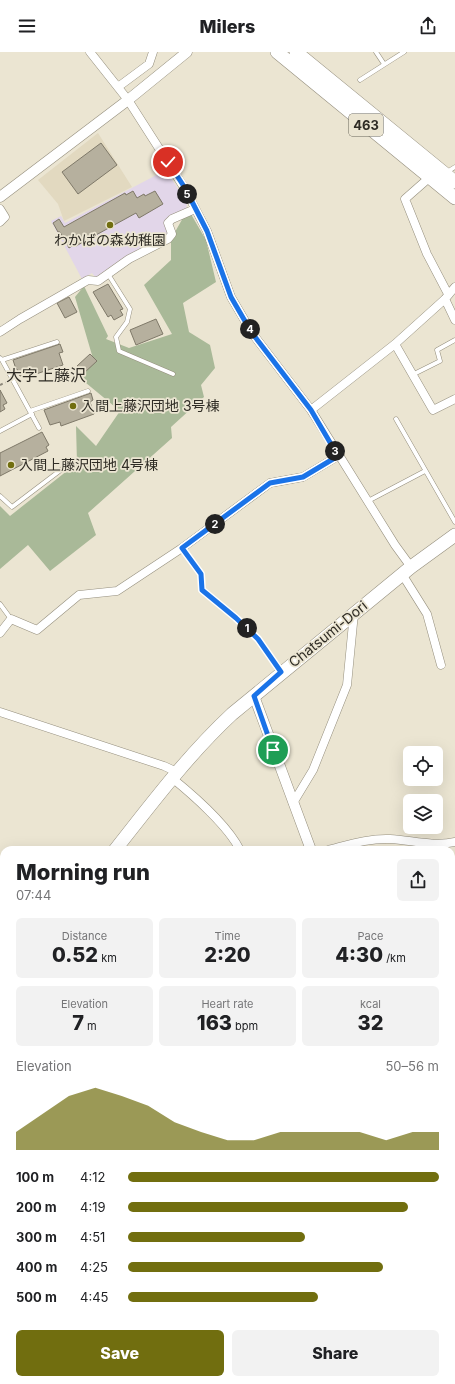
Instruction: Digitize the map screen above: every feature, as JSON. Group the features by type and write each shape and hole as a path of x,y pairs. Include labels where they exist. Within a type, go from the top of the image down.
{"main road":[{"name":"463","path":"278,52 455,198"},
{"name":"463","path":"296,52 450,170 455,182"},
{"name":"Chatsumi-Dori","path":"118,846 175,775 214,730 281,672 407,570 455,535"}],"street":[{"path":"90,52 128,100 185,188 207,231 231,297 252,333 311,410 338,456 395,545 427,614 441,666"},
{"path":"118,87 149,64 153,52"},
{"path":"0,197 128,100 187,52"},
{"path":"430,177 405,199 455,320"},
{"path":"0,209 5,217 0,222"},
{"path":"0,332 88,280 98,281 129,259 168,238 172,234 168,223 172,219 195,209"},
{"path":"311,410 395,344 455,287"},
{"path":"395,344 433,410 455,399"},
{"path":"0,633 11,619 37,630 79,596 117,591 182,548 270,483 303,477 338,456"},
{"path":"293,803 313,770 348,685 354,613"},
{"path":"254,696 309,846"},
{"path":"0,712 164,766 175,775 223,826 238,846"},
{"path":"347,846 388,839 435,844 455,842"}],"lane":[{"path":"376,52 384,64"},
{"path":"360,80 404,52"},
{"path":"108,273 130,309 127,322 116,337 119,351 173,374"},
{"path":"412,375 440,361 437,350 455,340"},
{"path":"39,428 1,359 57,342"},
{"path":"0,431 31,413 88,391"},
{"path":"396,419 455,522"},
{"path":"0,496 12,507 70,463"},
{"path":"368,501 425,471"},
{"path":"182,548 201,574 202,590 236,618 258,639 281,672"},
{"path":"0,604 11,619"}],"shaded area":[{"path":"98,133 132,187 64,221 58,204 38,180"},
{"name":"わかばの森幼稚園","path":"166,170 187,203 186,210 165,221 168,234 113,265 96,278 92,273 82,279 51,221 61,216 65,223"}],"green space":[{"path":"188,209 206,240 216,282 183,303 189,332 210,345 215,368 201,385 204,397 171,427 172,438 88,513 96,535 50,571 28,545 0,569 0,506 10,516 77,463 76,426 96,446 120,411 80,378 94,362 75,297 84,286 108,336 106,339 129,348 172,334 144,285 171,260 171,239"}],"building":[{"path":"101,143 117,165 78,194 62,172"},
{"path":"133,191 137,198 155,191 163,204 139,218 136,213 76,246 75,244 69,248 53,223 59,219 64,227 125,193 126,195"},
{"path":"108,284 123,309 120,310 123,315 114,320 111,315 108,317 93,292"},
{"path":"69,297 77,312 65,318 57,303"},
{"path":"156,319 163,334 136,345 130,330"},
{"path":"60,344 63,352 59,353 63,365 30,376 29,373 20,376 13,360"},
{"path":"90,354 97,361 84,373 77,366"},
{"path":"0,390 7,403 3,405 5,409 0,412"},
{"name":"入間上藤沢団地 3号棟","path":"91,393 93,400 90,402 94,414 61,426 60,422 50,425 44,410"},
{"name":"入間上藤沢団地 4号棟","path":"42,432 49,445 46,447 48,451 0,476 0,453"}],"place":[{"name":"わかばの森幼稚園","path":"110,225"},
{"name":"入間上藤沢団地 3号棟","path":"73,406"},
{"name":"入間上藤沢団地 4号棟","path":"11,465"}],"district":[{"name":"大字上藤沢","path":"46,375"}],"route":[{"path":"168,162 185,188 207,231 231,297 252,333 311,410 338,456 303,477 270,483 182,548 201,574 202,590 236,618 258,639 281,672 254,696 273,750"}]}
